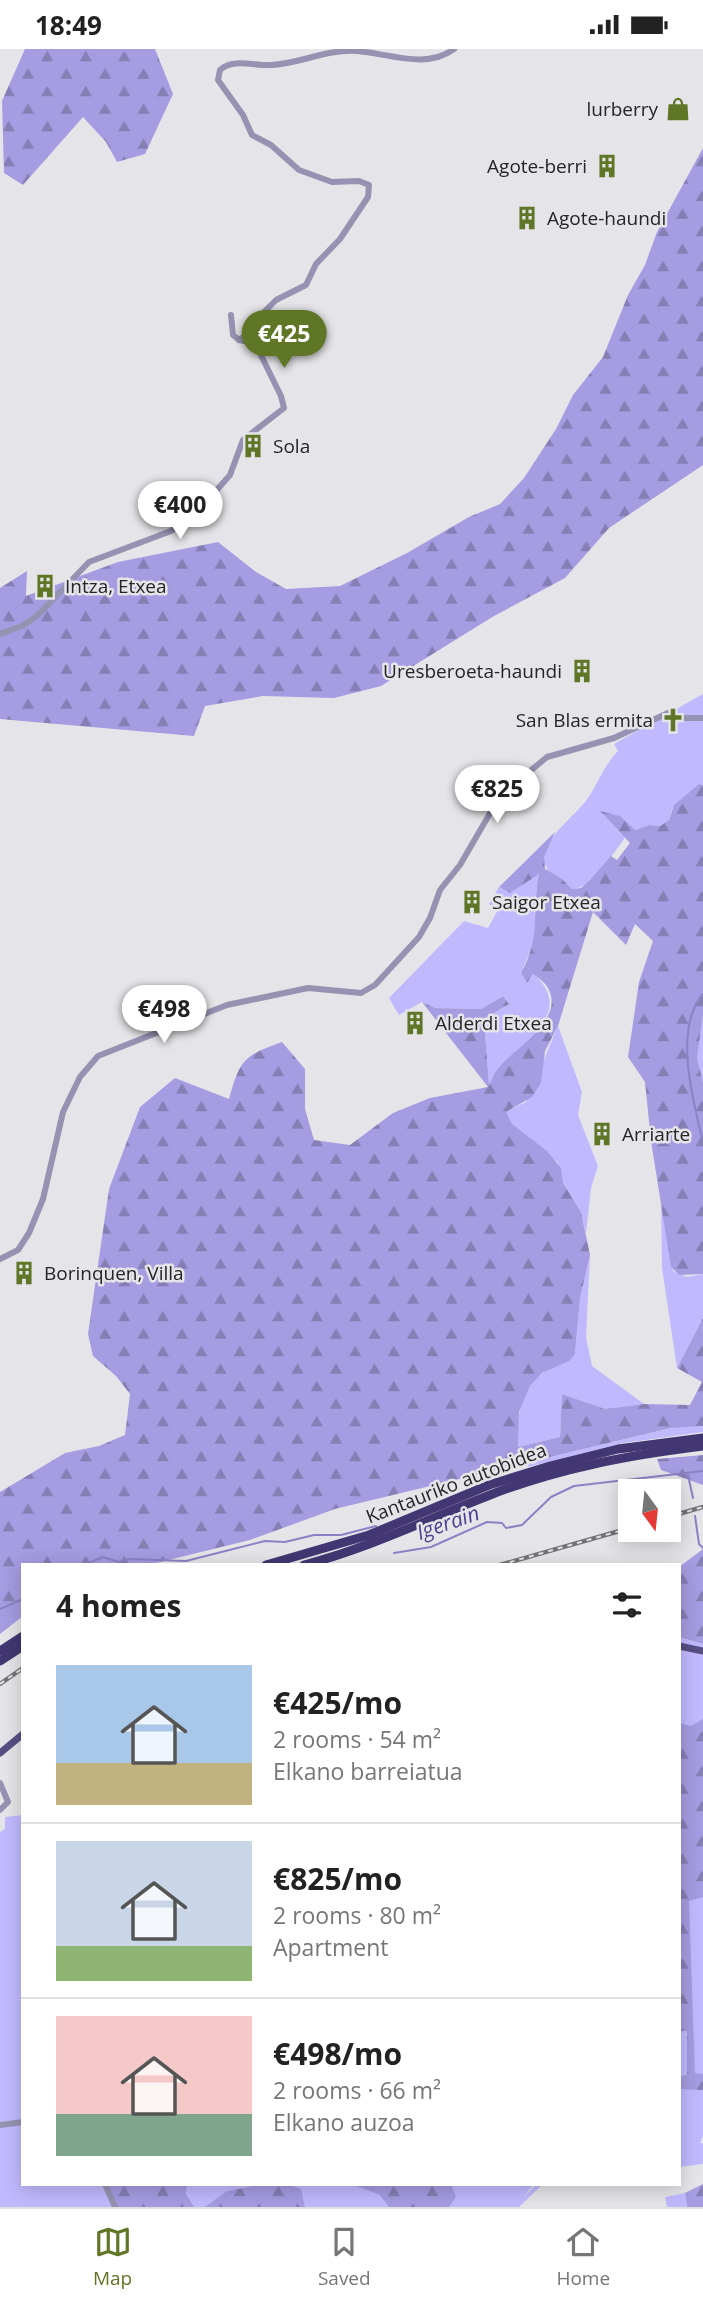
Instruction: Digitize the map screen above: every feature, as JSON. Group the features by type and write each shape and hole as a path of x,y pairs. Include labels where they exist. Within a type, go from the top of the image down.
{"highway":[{"name":"Kantauriko autobidea","path":"273,1563 369,1535 489,1485 543,1468 618,1449 703,1438"},
{"name":"Kantauriko autobidea","path":"310,1563 372,1543 491,1494 562,1471 610,1460 703,1446"},
{"path":"0,1651 21,1637"},
{"path":"0,1661 21,1647"}],"main road":[{"path":"681,1646 703,1651"},
{"path":"0,1753 21,1736"}],"street":[{"path":"0,634 22,626 37,616 89,562 164,534 192,516 230,475 243,440 280,413 284,406 255,343 269,305 306,285 316,264 341,239 368,197 369,185 359,181 332,181 299,170 271,145 256,139 218,80 220,70 233,63 272,65 355,51 426,61 454,49"},
{"path":"231,315 233,335 239,340 255,343"},
{"path":"239,340 253,333 262,321"},
{"path":"0,1259 18,1251 29,1233 43,1199 63,1112 80,1077 97,1056 227,1005 308,988 361,993 375,985 419,937 440,890 460,865 491,806 537,764 557,753 614,738 668,713 684,718 703,718"},
{"path":"0,1783 8,1802 0,1809"},
{"path":"0,2125 21,2122"},
{"path":"106,2186 115,2207"}],"shaded area":[{"path":"703,694 703,785 699,784 672,809 669,820 660,826 649,825 635,830 601,812 625,838 588,883 572,889 558,876 549,873 543,860 550,841 588,798 618,751 614,744"},
{"path":"539,873 535,900 536,937 521,973 527,983 533,973 546,989 550,1004 546,1018 536,1032 498,1072 489,1087 484,1019 509,1004 503,996 481,1009 435,1008 422,1002 399,1015 389,998 464,921 488,928 498,910 489,904 499,887 510,893"},
{"path":"703,1015 703,1082 697,1058"},
{"path":"558,1026 582,1092 578,1115 598,1166 591,1188 586,1234 581,1212 563,1183 558,1163 511,1124 505,1112 526,1102"},
{"path":"661,1190 671,1267 674,1272 687,1277 703,1274 703,1318 677,1368 662,1268"},
{"path":"590,1255 586,1337 592,1366 644,1404 605,1409 562,1394 560,1437 518,1447 519,1415 530,1386 546,1371 575,1354 580,1298"},
{"path":"703,1426 703,1432 623,1443 528,1467 526,1463 676,1427"},
{"path":"681,1638 703,1644 703,2136 700,2143 703,2143 703,2164 681,2167"},
{"path":"21,1815 21,2186 532,2186 523,2197 535,2186 541,2186 519,2207 0,2207 0,1832 5,1829 5,1817"},
{"path":"685,2193 687,2207 667,2207 665,2197"}],"green space":[{"path":"25,49 155,49 173,94 145,154 117,162 106,142 83,117 23,185 4,173 2,101"},
{"path":"703,148 703,465 609,528 565,578 494,616 381,686 334,698 263,696 205,706 194,736 0,719 0,588 27,571 26,596 118,562 218,542 256,572 286,589 340,586 407,553 469,517 500,504 524,478 556,429 573,395 603,357 657,232"},
{"path":"699,784 703,785 703,1015 697,1058 703,1082 703,1274 679,1275 671,1267 651,1141 645,1082 628,1057 639,982 653,941 635,924 626,945 593,912 558,1026 545,1051 541,1083 532,1097 506,1112 512,1124 547,1151 561,1168 563,1183 581,1212 590,1255 580,1298 575,1354 569,1361 542,1373 530,1386 519,1412 518,1447 560,1437 562,1394 605,1409 644,1404 690,1405 702,1382 677,1368 703,1318 703,1426 671,1428 335,1509 250,1540 156,1563 21,1563 21,1618 0,1634 0,1492 65,1453 99,1446 125,1435 130,1394 116,1376 93,1356 88,1334 109,1189 140,1107 175,1078 229,1099 236,1076 245,1061 259,1051 282,1042 305,1069 305,1109 314,1140 350,1145 393,1113 430,1098 488,1087 422,1002 435,1008 481,1009 503,996 509,1004 484,1019 489,1085 504,1062 543,1024 552,1002 544,983 533,974 527,983 521,973 532,947 539,874 510,893 499,887 555,832 544,857 545,869 561,878 572,889 581,888 611,856 617,860 630,843 600,811 620,816 635,830 649,825 660,826 669,820 674,805"},
{"path":"703,1455 703,1485 661,1470 657,1459"},
{"path":"703,1549 703,1644 681,1638 681,1566"},
{"path":"703,1719 703,1897 689,1901 695,2073 703,2074 703,2090 681,2089 681,2076 687,2075 687,2031 681,2031 681,1724 691,1726"},
{"path":"703,2184 703,2207 687,2207 685,2193"},
{"path":"110,2186 187,2186 186,2194 194,2207 116,2207"},
{"path":"253,2186 293,2186 301,2189 305,2207 205,2207 227,2191"},
{"path":"356,2186 452,2186 456,2197 449,2207 389,2207 380,2195"}],"waterway":[{"path":"703,994 694,1008 687,1045 691,1086 703,1142"},
{"name":"Igerain","path":"394,1553 431,1547 487,1522 502,1523 506,1528 522,1525 551,1497 574,1486 703,1471"},
{"path":"688,1475 693,1498"},
{"path":"695,1516 699,1544 703,1548"},
{"name":"Igerain","path":"89,1563 103,1557 119,1562 130,1559 186,1561 265,1541 285,1542 314,1535 341,1535 376,1526"},
{"name":"Igerain","path":"0,1609 21,1600"}],"railway":[{"path":"681,1513 703,1507"},
{"path":"507,1563 618,1531"},
{"path":"0,1684 21,1669"}],"place":[{"name":"lurberry","path":"678,109"},
{"name":"Agote-berri","path":"607,166"},
{"name":"Agote-haundi","path":"527,218"},
{"name":"Sola","path":"253,446"},
{"name":"Intza, Etxea","path":"45,586"},
{"name":"Uresberoeta-haundi","path":"582,671"},
{"name":"San Blas ermita","path":"673,720"},
{"name":"Saigor Etxea","path":"472,902"},
{"name":"Alderdi Etxea","path":"415,1023"},
{"name":"Arriarte","path":"602,1134"},
{"name":"Borinquen, Villa","path":"24,1273"}]}
